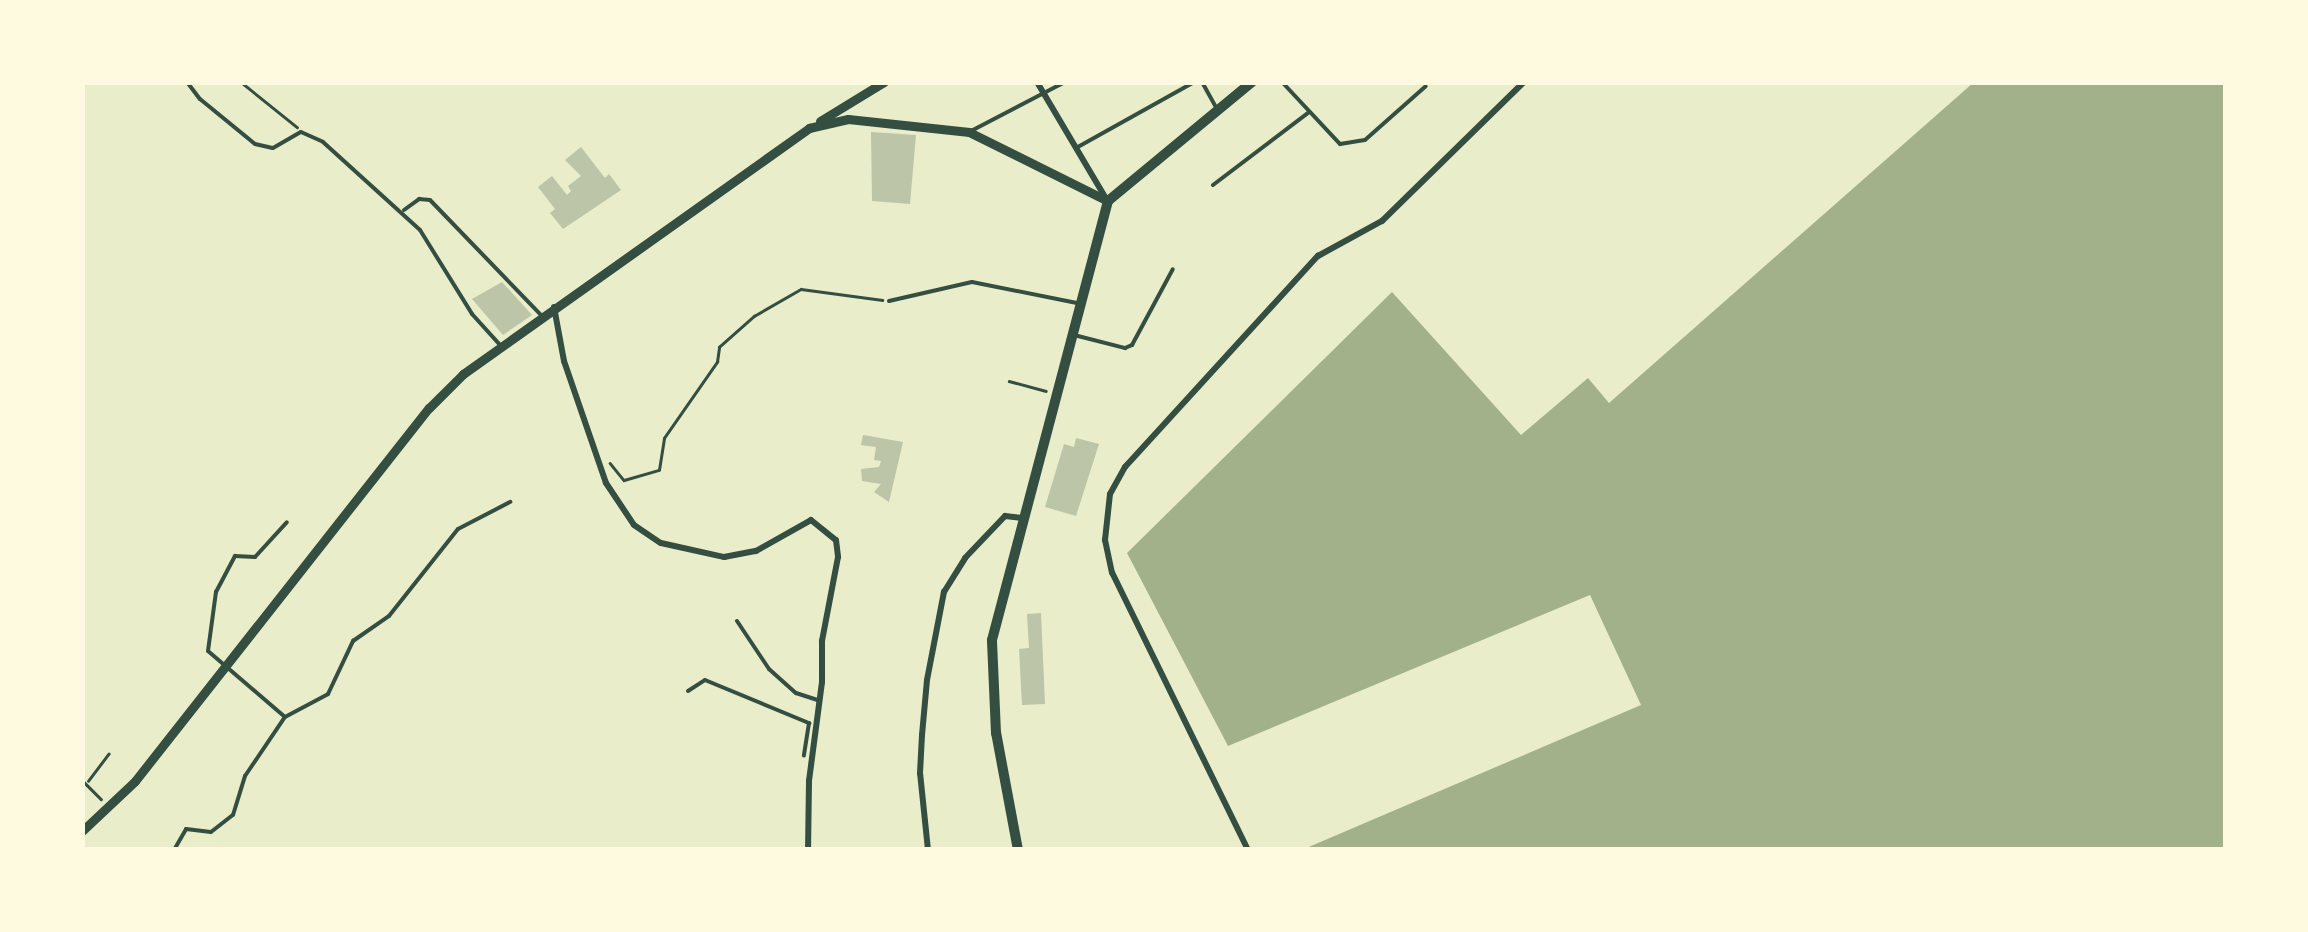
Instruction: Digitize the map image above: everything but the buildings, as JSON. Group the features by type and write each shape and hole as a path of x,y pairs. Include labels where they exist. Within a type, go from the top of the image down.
{"main road":[{"path":"1018,850 996,733 991,674 998,605 1059,394 1108,200 1252,82"}],"street":[{"path":"82,831 110,806 225,669 428,408 462,374 809,128 884,82"},
{"path":"1037,82 1108,200"},
{"path":"1248,850 1112,573 1105,540 1110,494 1125,468 1318,256 1382,221 1524,82"},
{"path":"864,94 858,108 867,121"},
{"path":"809,128 867,121 970,132 1108,200"},
{"path":"554,307 564,361 599,460 616,504 634,525 661,544 724,557 756,551 811,520 825,527 836,540 838,557 822,641 820,701 809,781 808,850"},
{"path":"928,850 920,773 922,736 927,680 944,592 965,558 1005,516 1022,518"}],"lane":[{"path":"187,82 200,99 255,144 273,148 301,132 323,142 402,211 440,259 472,314 501,346"},
{"path":"970,132 1064,82"},
{"path":"1075,149 1194,82"},
{"path":"1202,82 1218,111"},
{"path":"1282,82 1340,144 1365,140 1426,86"},
{"path":"1213,185 1309,112"},
{"path":"402,211 420,199 430,200 542,316"},
{"path":"1074,335 1124,348 1132,345 1173,270"},
{"path":"889,301 972,282 1081,304"},
{"path":"174,850 186,829 211,832 233,815 245,776 285,717 328,694 353,640 390,616 458,529 510,502"},
{"path":"285,717 208,651 216,592 235,556 254,557 287,522"},
{"path":"737,621 770,668 796,693 820,701"},
{"path":"688,692 705,680 809,722 804,756"}],"path":[{"path":"241,82 274,104 301,132"},
{"path":"599,460 616,465 624,480 658,470 664,438 717,362 720,347 754,316 801,289 889,301"},
{"path":"1009,381 1059,394"},
{"path":"108,754 85,786 110,806"}],"shaded area":[{"path":"1973,83 2225,83 2225,849 1304,849 1641,705 1590,595 1228,746 1127,553 1392,292 1521,435 1588,378 1609,403"}]}
